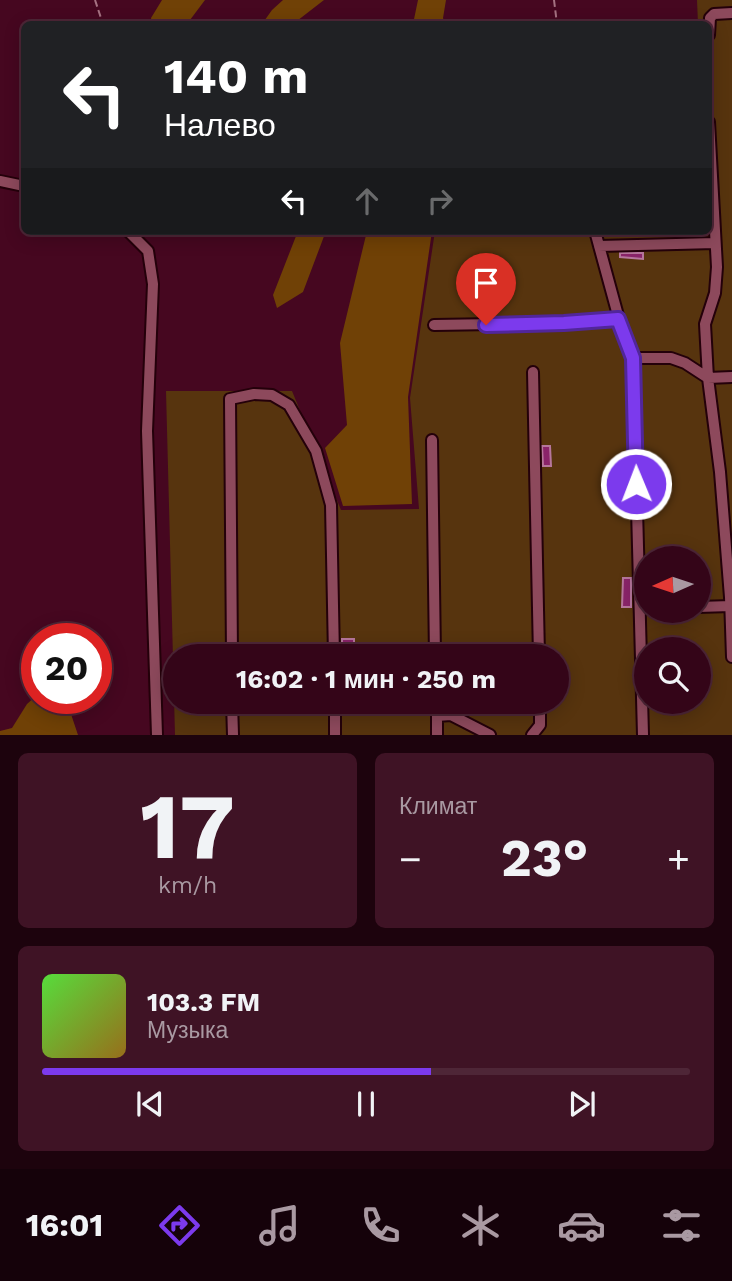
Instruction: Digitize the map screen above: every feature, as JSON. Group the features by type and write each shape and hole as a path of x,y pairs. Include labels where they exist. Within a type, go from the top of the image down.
{"street":[{"path":"710,21 714,14 732,13"},
{"path":"0,181 21,185"},
{"path":"712,182 717,267 715,293 705,324 731,600 732,657"},
{"path":"132,235 148,251 153,284 147,431 157,735"},
{"path":"596,235 618,319 633,358 640,546"},
{"path":"599,246 715,243"},
{"path":"434,326 618,319"},
{"path":"633,358 671,358 685,363 708,378 732,377"},
{"path":"533,372 539,644"},
{"path":"232,644 230,399 254,394 272,395 289,405 316,451 331,505 334,644"},
{"path":"432,440 435,644"},
{"path":"711,604 731,600"},
{"path":"643,623 643,735"},
{"path":"232,714 233,735"},
{"path":"335,714 335,735"},
{"path":"533,735 540,725 540,714"},
{"path":"437,735 437,716 450,715 490,735"}],"path":[{"path":"95,0 102,21"},
{"path":"554,0 557,21"}],"shaded area":[{"path":"162,0 205,0 189,21 152,21"},
{"path":"283,0 324,0 297,21 264,21"},
{"path":"418,0 446,0 444,21 414,21"},
{"path":"697,0 732,0 732,735 175,735 174,714 569,714 569,644 173,644 166,391 292,391 341,510 419,509 410,398 434,235 712,235 712,21 698,21"},
{"path":"296,235 324,235 303,292 277,308 273,295"},
{"path":"366,235 431,235 408,397 412,504 343,506 325,448 347,425 340,343"},
{"path":"21,714 71,714 78,735 0,735 0,731 12,728"}],"building":[{"path":"620,253 643,253 643,259 620,257"},
{"path":"542,446 550,446 551,466 543,466"},
{"path":"623,578 631,578 631,607 622,607"},
{"path":"342,639 354,639 354,644 342,644"}],"route":[{"path":"486,325 618,319 633,358 636,484"}]}
